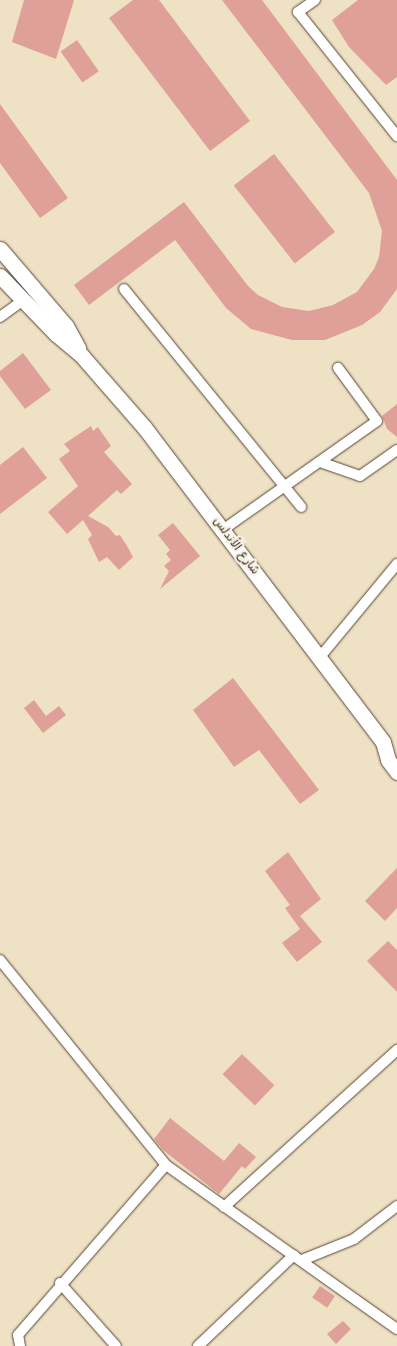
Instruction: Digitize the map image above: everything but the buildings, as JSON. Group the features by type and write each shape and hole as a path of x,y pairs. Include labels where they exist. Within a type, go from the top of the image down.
{"main road":[{"name":"شارع الأندلس","path":"0,249 66,326 82,356"},
{"name":"شارع الأندلس","path":"0,276 82,356 224,529 383,742 397,751"},
{"name":"شارع الأندلس","path":"383,742 388,760 397,772"}],"street":[{"path":"315,0 298,12 397,136"},
{"path":"124,289 301,507"},
{"path":"0,317 23,300"},
{"path":"224,529 377,421 338,368"},
{"path":"320,462 360,476 397,450"},
{"path":"320,657 397,564"},
{"path":"0,960 166,1165 397,1329"},
{"path":"224,1207 397,1050"},
{"path":"20,1346 18,1335 60,1283 166,1165"},
{"path":"198,1346 298,1258 354,1239 397,1206"},
{"path":"60,1283 116,1346"}]}
